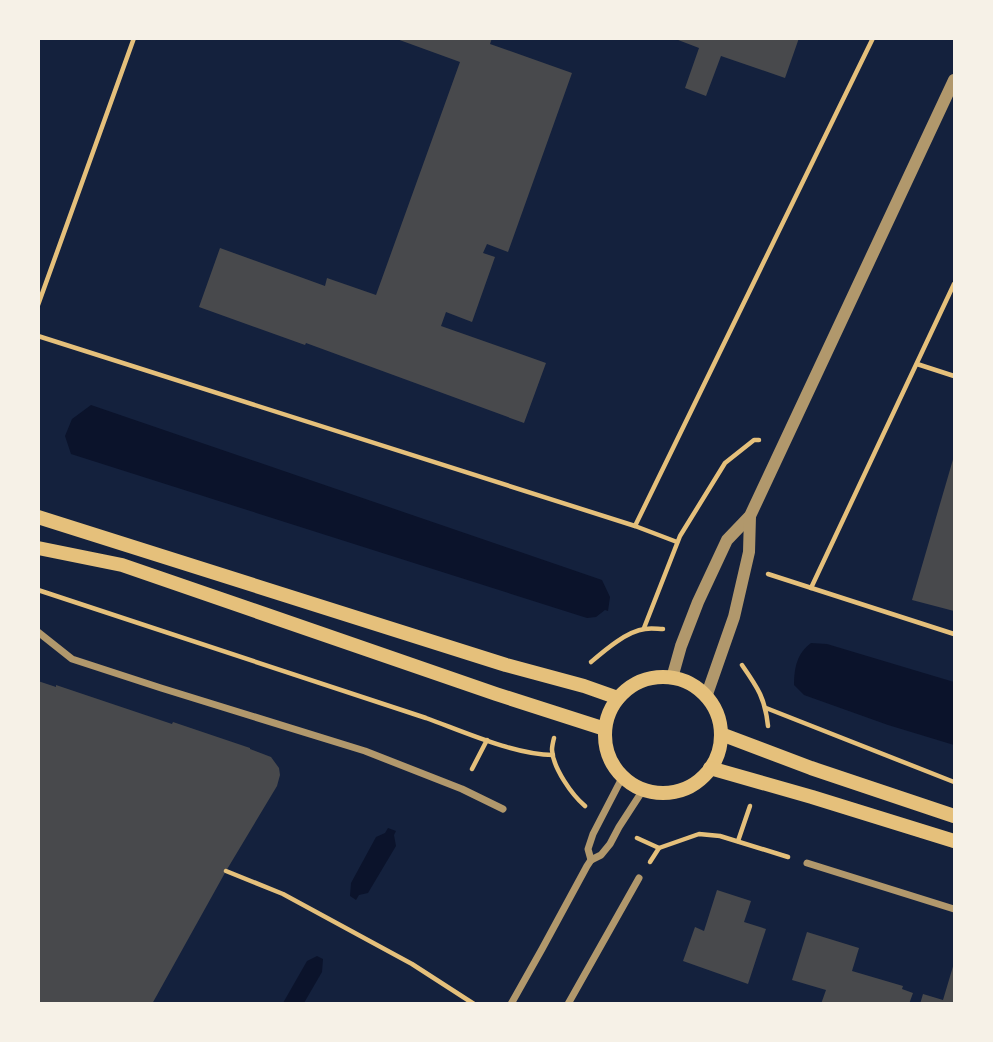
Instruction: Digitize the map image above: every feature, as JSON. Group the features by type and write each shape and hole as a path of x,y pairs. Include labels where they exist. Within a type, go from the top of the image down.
{"main road":[{"path":"38,517 618,698"},
{"path":"38,548 122,565 605,729"},
{"path":"652,678 672,678 690,684 706,697 719,720 721,734 719,752 710,768 697,782 681,790 662,794 643,790 622,778 606,748 605,729 608,716 618,698 633,685 652,678"},
{"path":"721,734 811,768 954,816"},
{"path":"710,768 954,841"}],"street":[{"path":"672,678 698,602 727,540 750,516 954,80"},
{"path":"706,697 734,617 749,552 750,516"},
{"path":"38,632 72,659 365,751 461,789 503,809"},
{"path":"591,860 588,849 593,834 622,778"},
{"path":"511,1003 591,860 601,855 610,844 643,790"},
{"path":"807,863 954,909"},
{"path":"568,1003 639,878"}],"path":[{"path":"38,305 134,38"},
{"path":"635,526 873,38"},
{"path":"811,588 954,284"},
{"path":"38,335 635,526 677,542"},
{"path":"917,364 954,376"},
{"path":"644,628 677,542 725,463 754,440 789,436"},
{"path":"764,572 954,634"},
{"path":"38,590 487,740 537,755 553,755"},
{"path":"766,708 954,782"},
{"path":"461,789 487,740"},
{"path":"659,848 699,834 720,836 807,863"},
{"path":"226,871 283,894 412,964 474,1003"}],"water":[{"path":"91,405 602,580 610,597 608,611 587,618 71,454 65,436 72,419"},
{"path":"811,643 827,644 954,682 954,745 804,695 794,685 795,673 799,656"},
{"path":"388,828 396,831 396,846 368,893 359,895 356,900 350,896 351,883 376,837 385,833"},
{"path":"317,956 323,959 322,972 304,1003 283,1003 307,961"}],"building":[{"path":"394,38 492,38 490,44 572,73 508,252 487,244 483,253 495,257 472,322 446,312 441,326 546,363 524,423 199,307 220,248 325,286 327,278 376,295 460,62"},
{"path":"673,38 799,38 785,78 721,56 706,96 685,88 699,48"},
{"path":"954,456 954,611 912,600"},
{"path":"38,681 250,748 271,757 279,768 277,786 152,1004 38,1004"},
{"path":"717,890 751,901 744,922 766,929 748,984 683,961 695,927 704,931"},
{"path":"807,932 859,948 852,971 903,986 902,989 913,993 909,1004 821,1004 826,990 792,980"},
{"path":"954,963 954,1004 920,1004 923,994 943,1000"}]}
